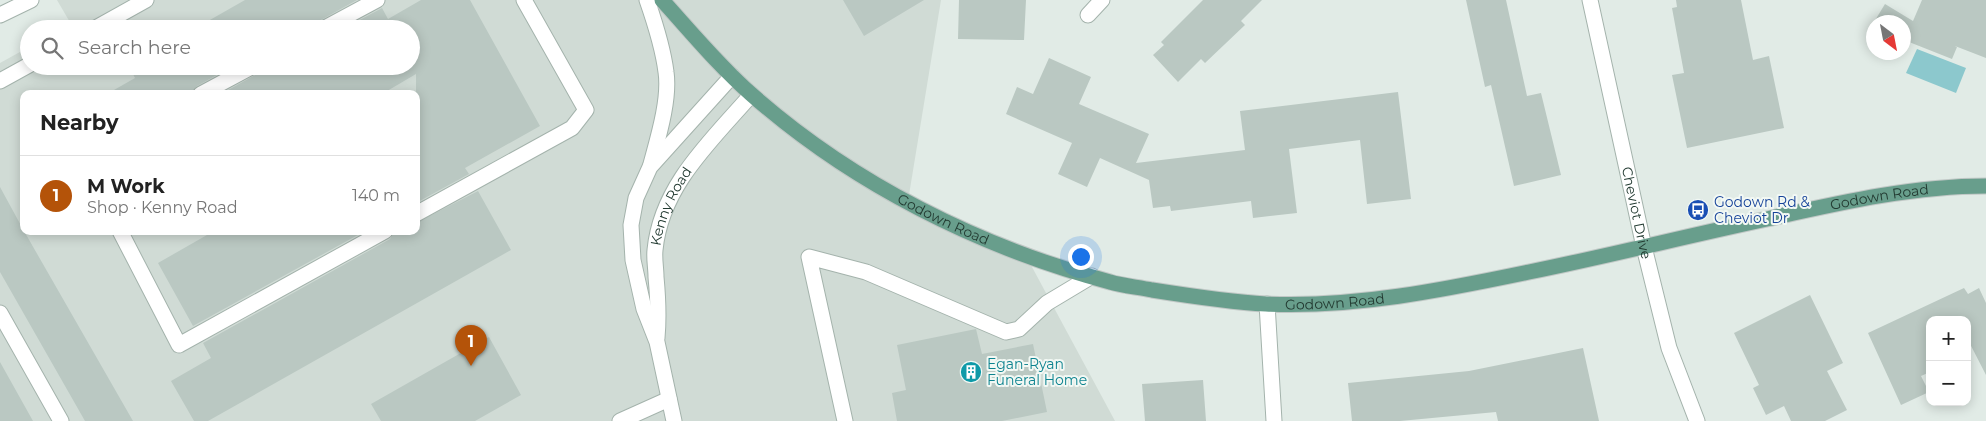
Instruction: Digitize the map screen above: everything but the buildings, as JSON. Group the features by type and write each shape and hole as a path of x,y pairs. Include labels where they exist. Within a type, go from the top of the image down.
{"main road":[{"path":"662,0 732,76"},
{"name":"Godown Road","path":"732,76 751,95 820,149 894,194 959,228 1023,256 1112,283 1188,296 1267,304 1399,297 1528,272 1843,202 1910,191 1986,186"}],"street":[{"path":"0,15 30,0"},
{"path":"110,20 146,0"},
{"path":"340,20 377,0"},
{"path":"420,212 572,128 586,110 524,0"},
{"name":"Kenny Road","path":"647,0 667,73 664,115 650,167 636,198 630,225 633,260 644,309 657,342 674,421"},
{"path":"1088,15 1102,0"},
{"name":"Cheviot Drive","path":"1590,0 1644,246 1669,348 1697,421"},
{"path":"0,81 20,70"},
{"path":"209,90 237,75"},
{"name":"Kenny Road","path":"650,167 732,76"},
{"name":"Kenny Road","path":"657,342 659,317 655,252 660,222 670,196 689,168 751,95"},
{"path":"122,235 179,345 378,235"},
{"path":"845,421 809,257 866,272 1006,332 1019,329 1047,303 1092,276"},
{"path":"1267,304 1274,421"},
{"path":"0,313 61,421"},
{"path":"620,421 669,399"}],"shaded area":[{"path":"57,0 941,0 908,201 1025,254 1115,421 0,421 0,63 20,52 20,75 420,75 420,20 69,20"}],"water":[{"path":"1917,49 1966,68 1956,93 1906,73"}],"place":[{"name":"Godown Rd & Cheviot Dr","path":"1698,210"},
{"name":"M Work","path":"471,366"},
{"name":"Egan-Ryan Funeral Home","path":"971,372"}]}
